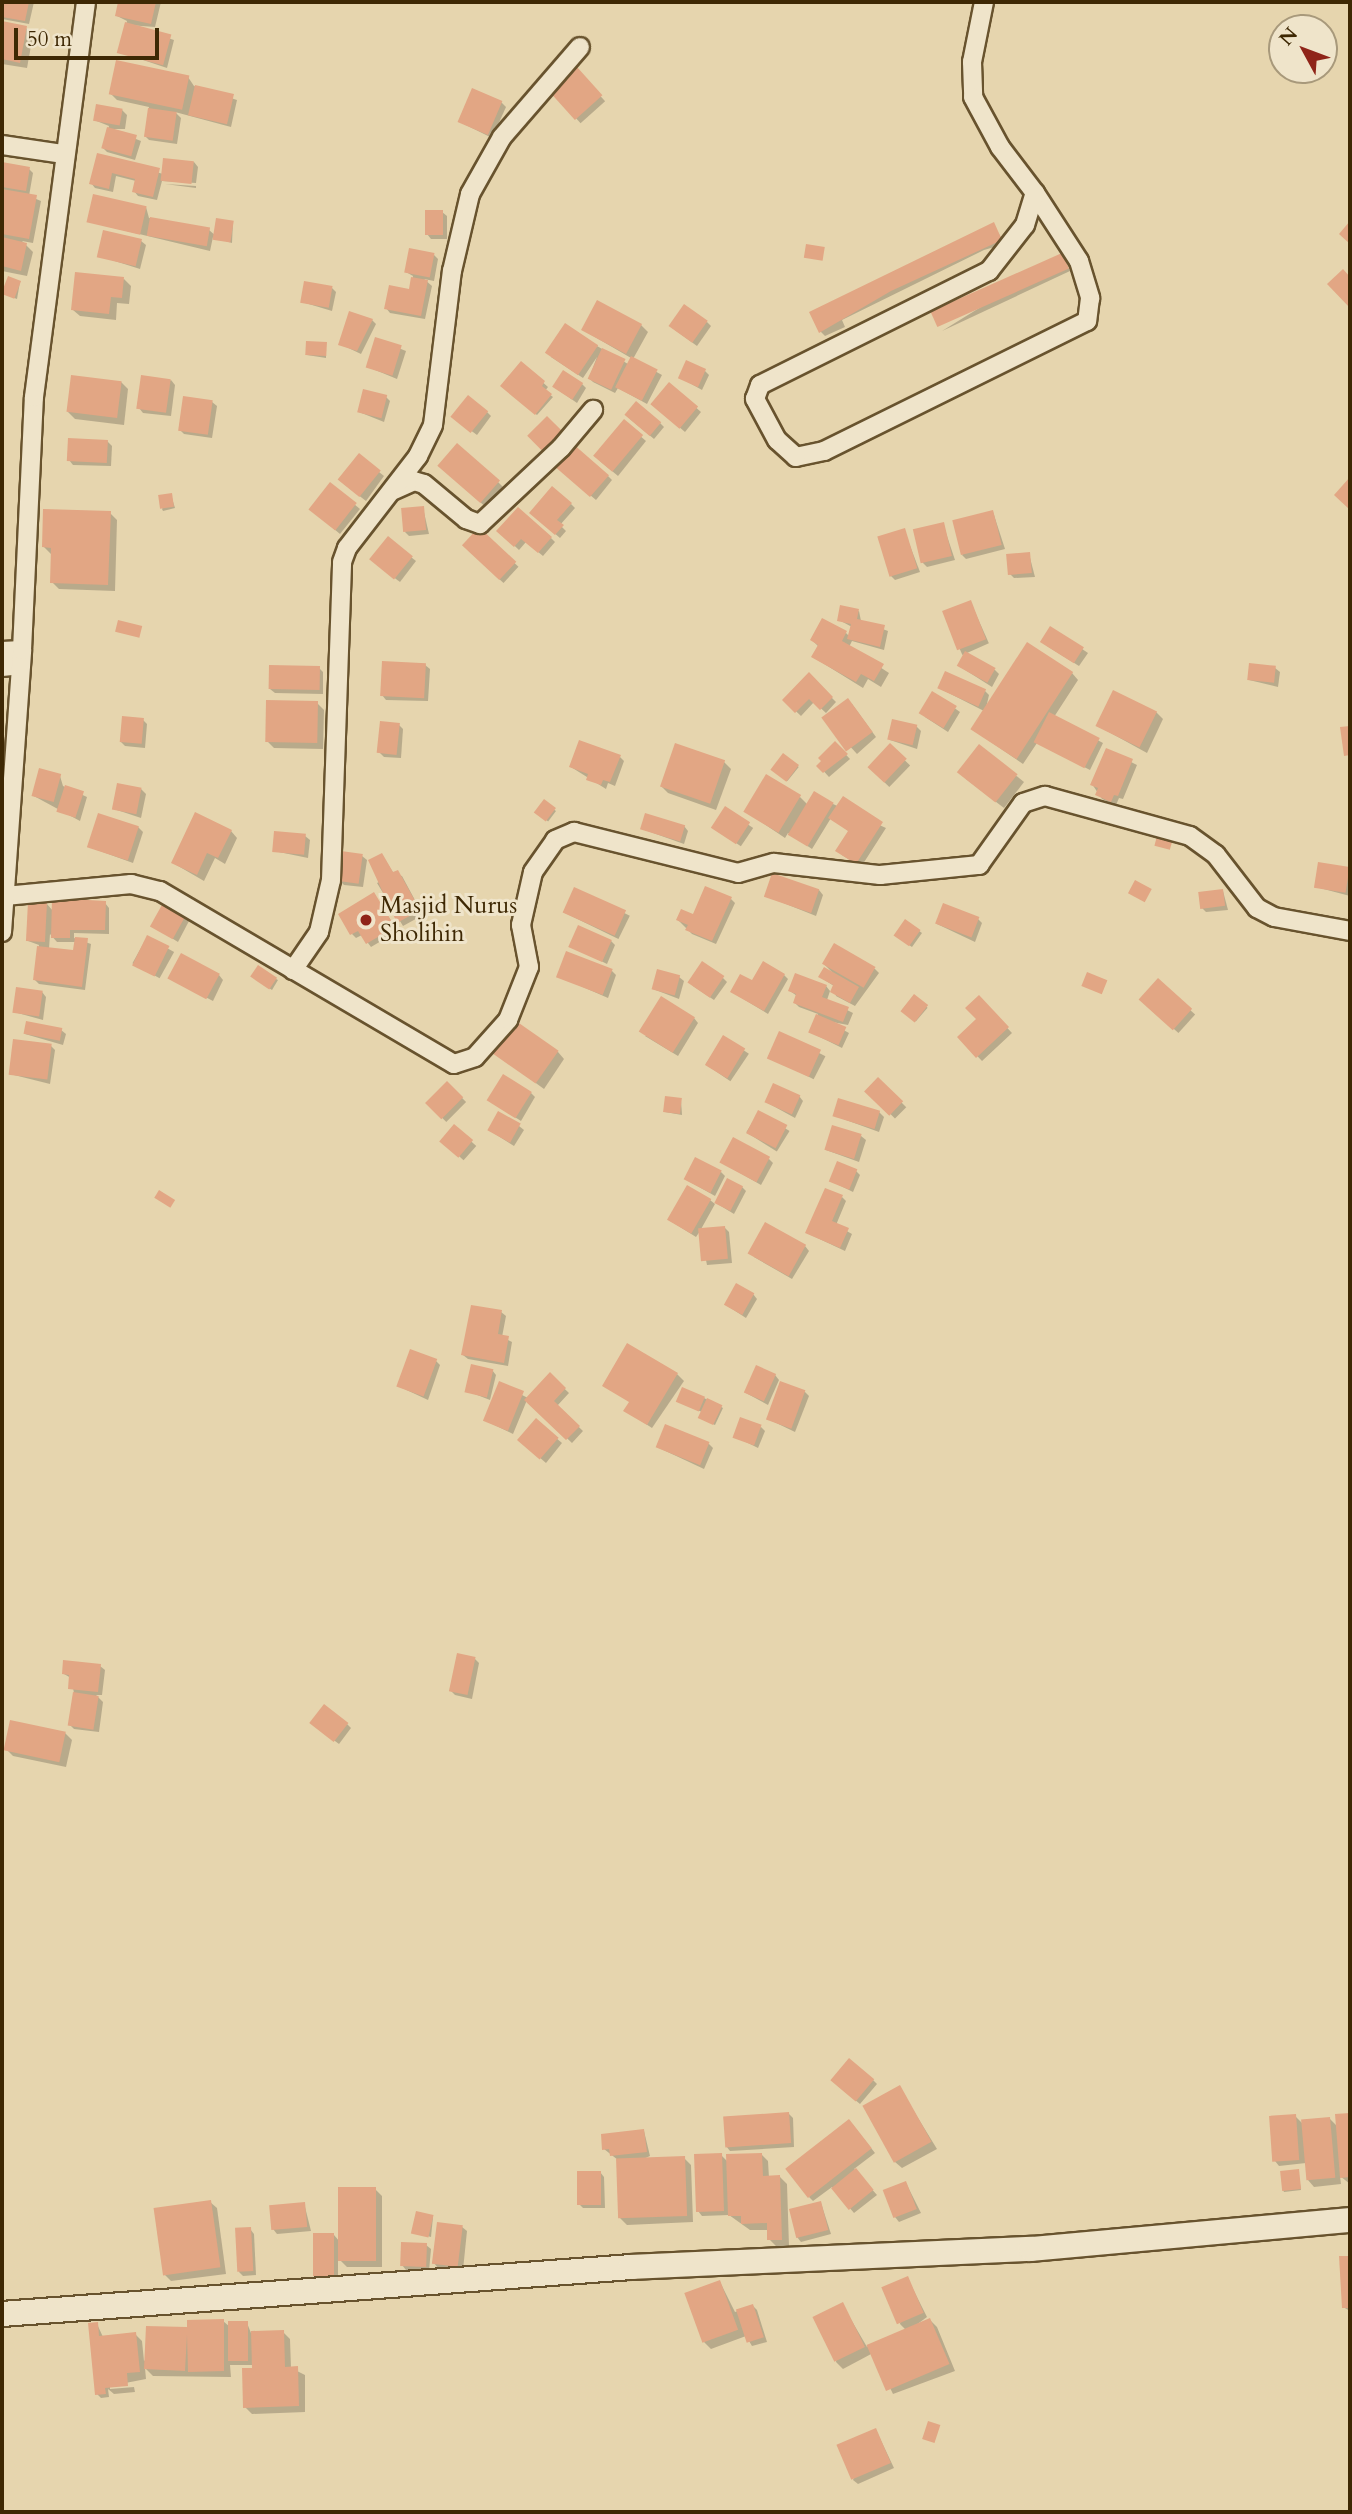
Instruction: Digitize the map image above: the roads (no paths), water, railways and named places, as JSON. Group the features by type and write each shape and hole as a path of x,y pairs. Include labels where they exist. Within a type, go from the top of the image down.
{"street":[{"path":"2,932 22,657 34,397 63,154 86,2"},
{"path":"984,2 972,62 973,97 988,127 1035,193 1079,261 1091,311 1083,326 824,451 796,457 777,440 755,399 760,385 989,271 1025,225 1035,193"},
{"path":"293,970 319,932 331,880 342,562 390,491 418,456 433,425 452,271 470,194 502,136 580,47"},
{"path":"2,145 63,154"},
{"path":"390,491 414,481 424,484 466,519 480,523 561,448 593,410"},
{"path":"2,651 22,657"},
{"path":"2,667 22,657"},
{"path":"5,895 144,886 160,891 435,1057 463,1064 475,1057 508,1020 529,967 521,925 533,872 555,840 574,832 600,836 738,873 774,863 880,874 972,867 985,859 1023,803 1045,796 1190,836 1216,855 1258,908 1274,917 1350,931"},
{"path":"2,2314 631,2267 1031,2249 1350,2220"}],"place":[{"name":"Masjid Nurus Sholihin","path":"366,920"}]}
